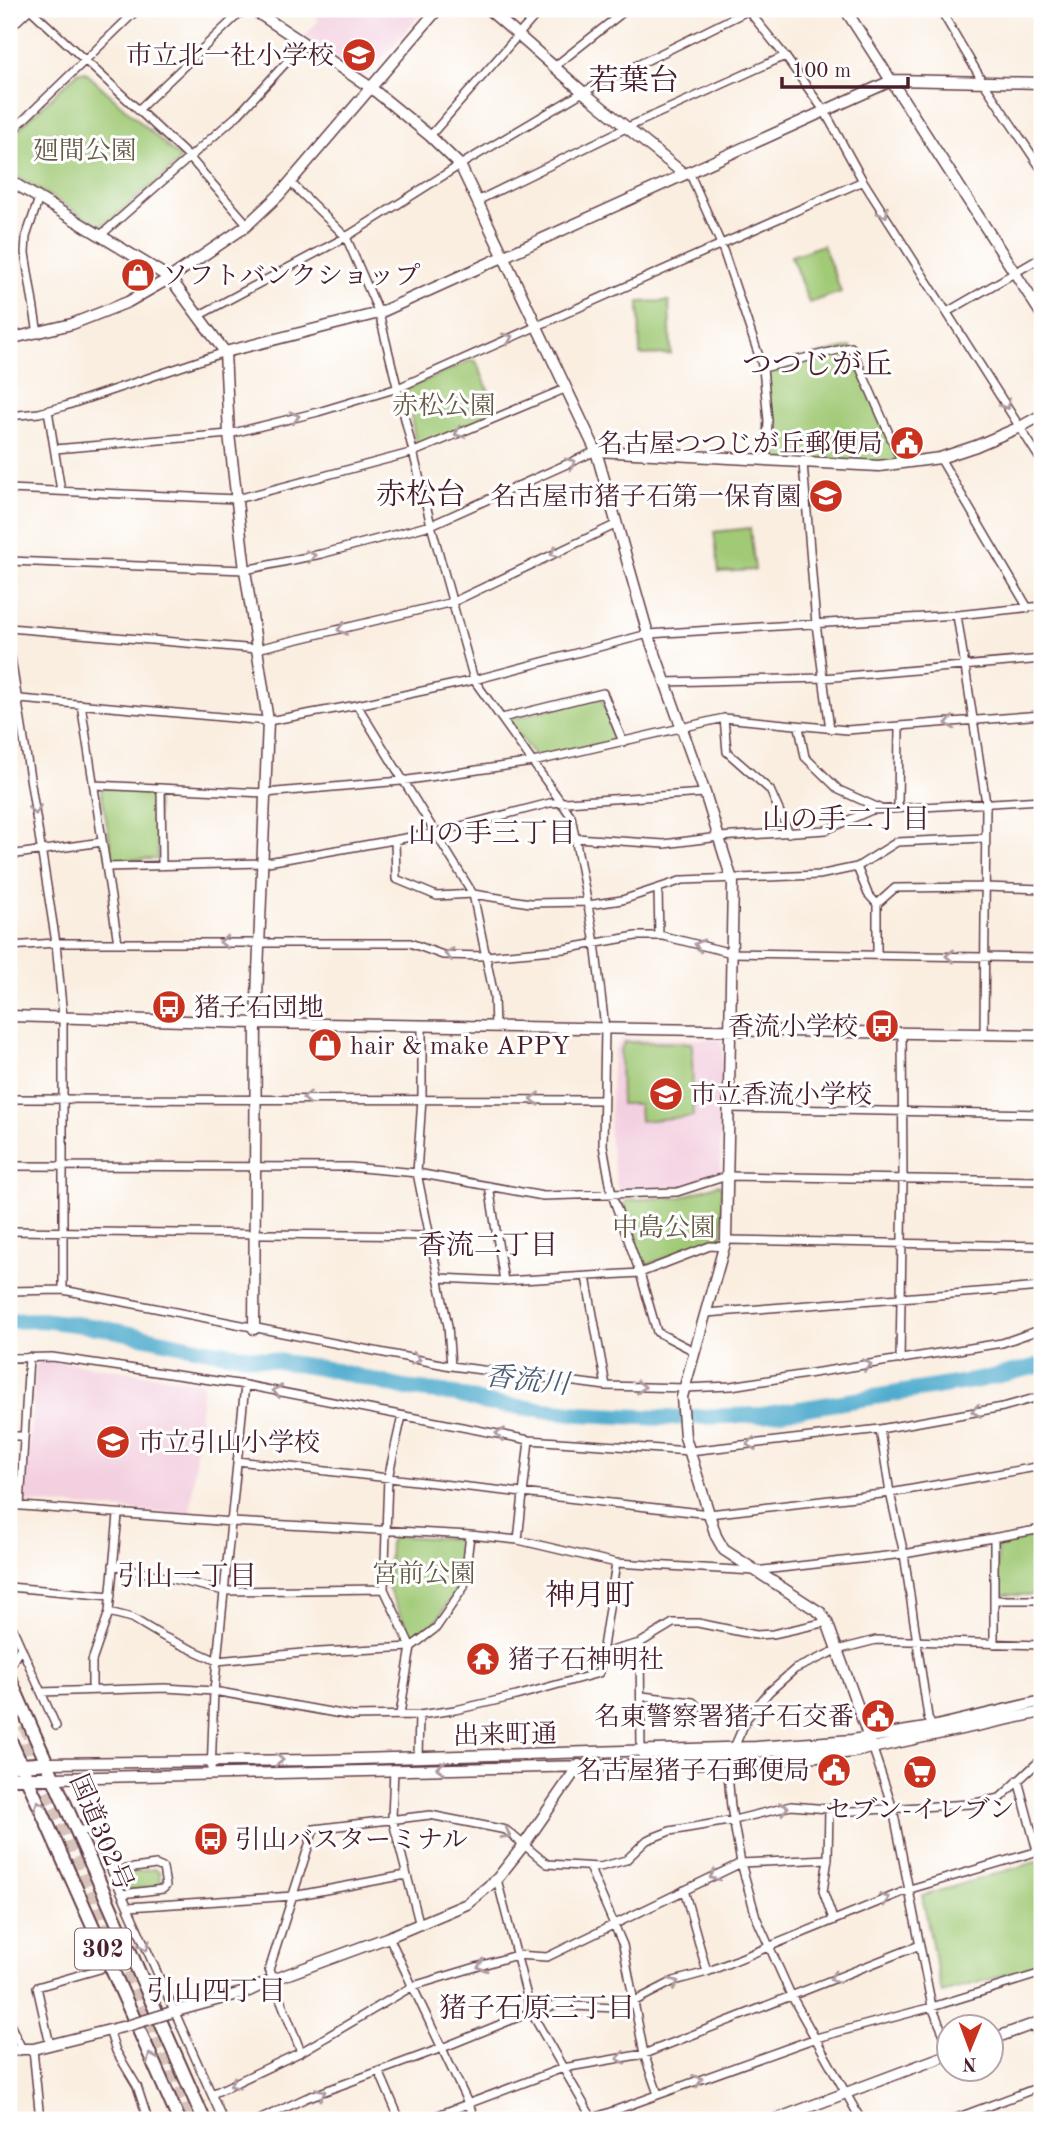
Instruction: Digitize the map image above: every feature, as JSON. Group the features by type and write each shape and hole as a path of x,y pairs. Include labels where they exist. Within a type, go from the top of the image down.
{"highway":[{"name":"国道302号","path":"9,1677 204,2120"},
{"name":"国道302号","path":"9,1738 15,1765 27,1778 179,2120"},
{"path":"15,1765 48,1763"},
{"path":"9,1778 54,1777"}],"street":[{"path":"9,29 30,9 190,158 248,225"},
{"path":"9,134 138,9"},
{"path":"138,110 244,9"},
{"path":"252,9 370,87 460,164 596,451 648,634 705,793 731,877 732,953 725,1243 685,1388 685,1437 716,1535 724,1550 810,1604 827,1622 893,1809 936,2017"},
{"path":"9,339 72,324 128,302 170,278 248,225 290,183 438,9"},
{"path":"488,9 583,92 686,173 721,244 762,368 768,421 766,461"},
{"path":"430,136 541,9"},
{"path":"554,67 627,9"},
{"path":"198,316 346,237 460,164 583,92 749,9 825,112 863,181 1042,462"},
{"path":"845,9 1042,315"},
{"path":"940,9 983,82 1042,170"},
{"path":"102,234 239,114 304,43"},
{"path":"477,201 628,127 785,56"},
{"path":"9,416 48,410 225,352 379,313 892,80 1042,83"},
{"path":"9,180 102,234 170,278 225,352 229,434 245,570 268,721 256,1023 254,1329"},
{"path":"55,450 229,434 318,412 398,388 863,181"},
{"path":"290,183 346,237 379,313 430,525 474,680 571,816 595,943 605,1028 603,1145 612,1195 640,1273 657,1332 694,1351"},
{"path":"37,334 25,253 26,237 39,198"},
{"path":"947,312 1042,257"},
{"path":"762,368 851,347 902,463"},
{"path":"9,489 237,499 414,452 567,388"},
{"path":"48,410 61,491"},
{"path":"9,561 245,570 320,554 430,525 596,451 879,466 940,458 976,446 1042,415"},
{"path":"940,458 1028,608"},
{"path":"803,463 816,624 830,729"},
{"path":"9,628 257,649 453,602 617,524"},
{"path":"13,699 268,721 474,680 648,634 957,615 1042,606"},
{"path":"957,615 986,803 984,1034"},
{"path":"9,645 13,699 56,943 63,1017 63,1290"},
{"path":"665,682 823,678 1042,659"},
{"path":"502,718 603,692 623,742"},
{"path":"81,705 118,943"},
{"path":"357,705 472,894 494,996 495,1027"},
{"path":"94,785 265,793 401,781 533,762 724,718 830,729 898,728 1042,716"},
{"path":"724,718 727,752 770,790 789,832"},
{"path":"799,727 805,757 839,790 880,809"},
{"path":"898,728 898,808"},
{"path":"161,788 162,866"},
{"path":"106,867 262,863 434,833 560,802 705,793"},
{"path":"576,838 664,844 719,837 826,830 880,809 1042,800"},
{"path":"396,840 396,878 437,896 472,894 530,903 587,903 622,900 683,880 819,876 857,867 897,842 985,838"},
{"path":"9,855 102,842"},
{"path":"857,867 868,894 877,904 877,955"},
{"path":"877,904 895,888 1042,889"},
{"path":"658,890 659,936"},
{"path":"9,946 56,943 410,943 443,955 486,956 564,949 636,936 659,936 732,953 1042,958"},
{"path":"9,1016 256,1023 1042,1035"},
{"path":"422,1025 422,1098 417,1173 448,1326 451,1366"},
{"path":"900,1360 902,1033"},
{"path":"9,1099 603,1100"},
{"path":"728,1108 1042,1114"},
{"path":"9,1166 349,1167 417,1173 543,1196 677,1192 727,1176 1042,1181"},
{"path":"489,1186 504,1281"},
{"path":"9,1231 431,1236"},
{"path":"439,1278 504,1281 640,1273 709,1246 725,1243 1042,1246"},
{"path":"586,1276 606,1386"},
{"path":"706,1312 1042,1287"},
{"path":"9,1291 63,1290 451,1366 606,1386 731,1386 1002,1343 1042,1329"},
{"path":"20,1506 29,1357"},
{"path":"9,1358 52,1357 245,1385 529,1440 690,1451 880,1429 1003,1407 1042,1396"},
{"path":"211,1773 214,1691 245,1385"},
{"path":"400,1714 411,1647 384,1589 388,1478 402,1416"},
{"path":"880,1429 890,1493 904,1554 928,1717 932,1727"},
{"path":"9,1436 24,1436"},
{"path":"518,1540 529,1440"},
{"path":"237,1461 709,1514 890,1493 1042,1466"},
{"path":"9,1505 118,1515 470,1535 518,1540 615,1563 754,1571 904,1554 1042,1529"},
{"path":"92,1689 92,1661 109,1612 118,1515"},
{"path":"109,1612 132,1618 164,1637 217,1661 411,1647 436,1628 464,1587 470,1535"},
{"path":"993,1539 994,1644"},
{"path":"41,1692 165,1688 214,1691 352,1716 419,1715 454,1710 599,1674 615,1563"},
{"path":"113,1565 224,1591 384,1589"},
{"path":"9,1587 111,1596"},
{"path":"994,1600 1042,1600"},
{"path":"9,1620 57,1726"},
{"path":"603,1653 640,1643 673,1623 680,1622 756,1635 827,1622"},
{"path":"862,2120 791,1995 756,1917 741,1863 734,1820 728,1774 731,1755 747,1718 769,1692 795,1669 837,1650 876,1640 1042,1645"},
{"path":"640,1643 641,1751"},
{"path":"9,1668 21,1647"},
{"path":"642,1696 693,1702 696,1706 747,1718"},
{"name":"出来町通","path":"48,1763 641,1751 731,1755 765,1762 853,1752 870,1742 1042,1700"},
{"name":"出来町通","path":"54,1777 706,1763 756,1747 933,1736 1042,1712"},
{"path":"418,1757 419,1715"},
{"path":"596,1752 673,1756 731,1755"},
{"path":"301,2052 268,1970 314,1829 430,1815 506,1830 547,1864 600,1867 626,1860 648,1840 670,1831 734,1820 791,1806 853,1811 970,1804 1000,1798 1036,1764 1042,1762"},
{"path":"9,2052 33,2049 130,2025 248,1991 272,1979 389,1937 467,1904 497,1879 579,1765"},
{"path":"394,1769 392,1818 419,1923"},
{"path":"259,2120 306,2098 442,2049 531,2012 564,2003 573,2006 616,2008 674,1981 708,1972 910,1889 1040,1850 1018,1780"},
{"path":"829,1808 828,1859 823,1891 833,1919"},
{"path":"76,1829 96,1836 171,2012 223,2120"},
{"path":"50,1856 55,1842"},
{"path":"212,2094 301,2052 413,1986 516,1955 547,1957 741,1863 828,1859"},
{"path":"112,1871 156,1865 163,1868 166,1886 163,1889 122,1894"},
{"path":"589,1867 622,1945 635,2001 643,2054 658,2094"},
{"path":"128,1908 293,1896 406,1875"},
{"path":"497,1879 531,2012 591,2120 816,2038 932,2007 1042,1973"},
{"path":"684,1890 708,1972"},
{"path":"389,1937 476,2120"},
{"path":"425,2120 563,2068 643,2054 920,1945"},
{"path":"50,2045 37,1987 100,1969"},
{"path":"9,2022 22,2049"},
{"path":"1006,2034 1038,2023 1042,2047"},
{"path":"110,2030 117,2051 137,2086 148,2120"},
{"path":"33,2049 40,2120"},
{"path":"774,2120 936,2057"},
{"path":"379,2071 400,2120"},
{"path":"951,2120 1042,2086"},
{"path":"979,2110 982,2120"}],"shaded area":[{"name":"市立北一社小学校","path":"307,9 426,9 368,74 362,76 305,36 319,20"},
{"name":"市立香流小学校","path":"622,1039 718,1039 723,1044 720,1174 674,1189 622,1191 617,1187 609,1136 613,1051"},
{"name":"市立引山小学校","path":"39,1361 57,1361 203,1383 190,1515 25,1502 35,1366"}],"green space":[{"name":"廻間公園","path":"78,72 85,72 180,158 177,164 107,223 99,225 9,172 9,138"},
{"path":"823,245 841,292 809,303 791,256"},
{"path":"669,301 671,354 640,355 639,302"},
{"path":"851,347 902,463 766,461 763,368"},
{"name":"赤松公園","path":"472,360 476,361 497,410 495,414 420,446 416,444 406,389"},
{"path":"750,528 755,570 719,572 714,532"},
{"path":"601,697 615,741 541,757 534,755 510,725 511,719"},
{"path":"104,787 156,792 158,859 113,860 101,790"},
{"path":"625,1042 692,1043 693,1116 640,1121 639,1104 621,1104 620,1051"},
{"name":"中島公園","path":"719,1184 722,1189 723,1242 709,1242 649,1264 640,1264 624,1204 628,1200 682,1197"},
{"path":"1042,1534 1042,1595 998,1595 997,1546 1001,1542"},
{"name":"宮前公園","path":"394,1536 460,1539 465,1543 459,1586 435,1623 415,1638 411,1637 388,1588 390,1540"},
{"path":"1042,1860 1042,1964 942,1993 922,1896"},
{"path":"155,1869 159,1871 161,1884 157,1887 126,1890 120,1877 121,1874"}],"waterway":[{"name":"香流川","path":"9,1321 42,1320 98,1327 203,1349 333,1370 403,1388 455,1394 485,1403 581,1414 661,1418 762,1415 979,1380 1042,1365"}],"tunnel":[{"path":"9,1693 35,1750"},
{"path":"23,1743 56,1812 189,2120"}],"place":[{"name":"市立北一社小学校","path":"359,55"},
{"name":"ソフトバンクショップ","path":"138,275"},
{"name":"名古屋つつじが丘郵便局","path":"907,443"},
{"name":"名古屋市猪子石第一保育園","path":"826,496"},
{"name":"猪子石団地","path":"169,1007"},
{"name":"香流小学校","path":"882,1026"},
{"name":"hair & make APPY","path":"325,1045"},
{"name":"市立香流小学校","path":"666,1094"},
{"name":"市立引山小学校","path":"113,1442"},
{"name":"猪子石神明社","path":"483,1659"},
{"name":"名東警察署猪子石交番","path":"878,1716"},
{"name":"名古屋猪子石郵便局","path":"834,1770"},
{"name":"セブン-イレブン","path":"920,1772"},
{"name":"引山バスターミナル","path":"211,1839"}],"district":[{"name":"若葉台","path":"634,80"},
{"name":"つつじが丘","path":"817,364"},
{"name":"赤松台","path":"421,494"},
{"name":"山の手二丁目","path":"846,818"},
{"name":"山の手三丁目","path":"492,832"},
{"name":"香流二丁目","path":"488,1244"},
{"name":"引山一丁目","path":"187,1575"},
{"name":"神月町","path":"590,1595"},
{"name":"引山四丁目","path":"216,1990"},
{"name":"猪子石原三丁目","path":"537,2007"}]}
